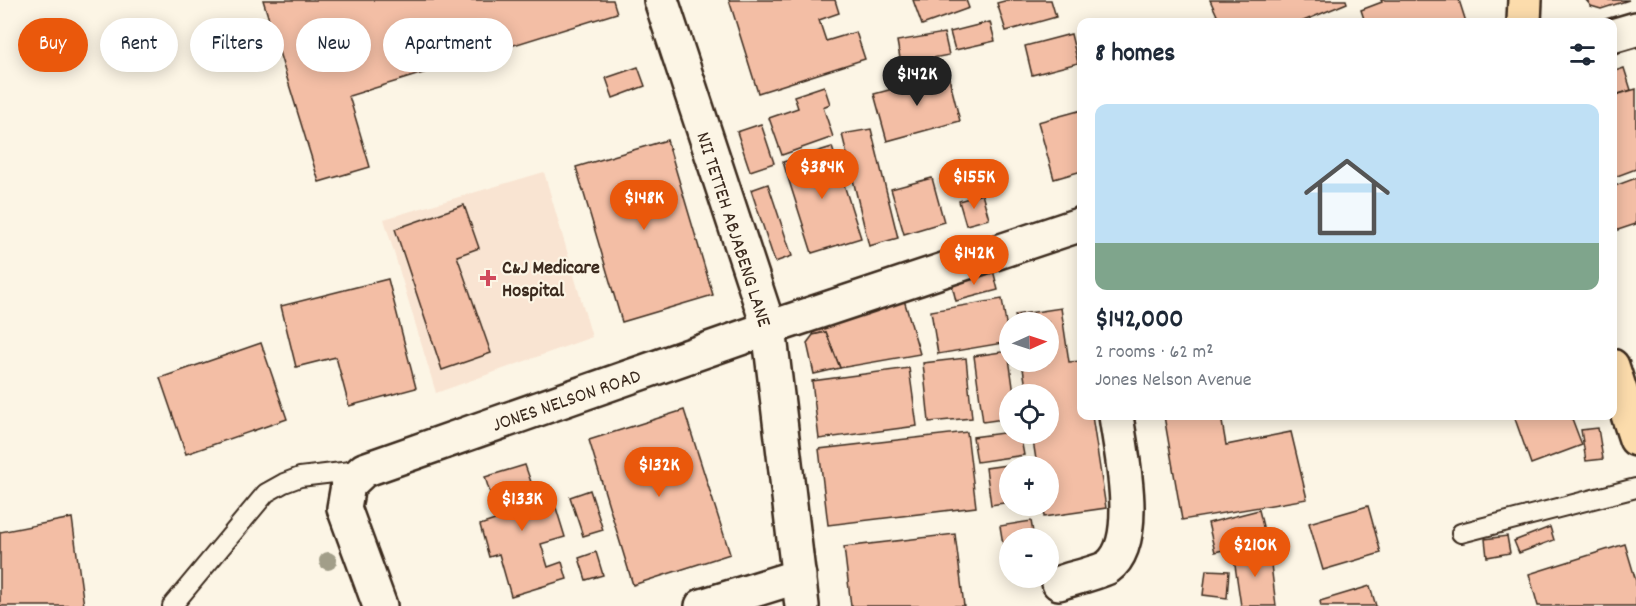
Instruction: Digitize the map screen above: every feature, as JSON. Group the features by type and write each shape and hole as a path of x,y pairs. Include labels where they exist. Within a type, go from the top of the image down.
{"main road":[{"path":"1524,18 1525,0"},
{"path":"1617,381 1636,439"}],"street":[{"name":"NII TETTEH ABJABENG LANE","path":"661,0 769,328 800,591"},
{"path":"1617,35 1636,29"},
{"name":"JONES NELSON ROAD","path":"364,470 769,328 1077,226"},
{"path":"1059,583 1108,567 1122,548 1128,522 1125,476 1117,420"},
{"path":"364,470 348,485 344,508 380,606"},
{"path":"702,606 800,591"}],"lane":[{"path":"172,606 267,493 300,477 364,470"},
{"path":"1461,533 1636,488"}],"shaded area":[{"name":"C&J Medicare Hospital","path":"544,172 592,337 436,393 384,219"}],"building":[{"path":"263,0 613,0 617,13 513,45 513,18 383,18 383,72 426,72 349,96 370,167 319,182 284,68 284,18 269,18"},
{"path":"729,0 835,0 839,13 819,20 826,41 856,32 865,59 758,93"},
{"path":"913,0 966,0 969,8 922,25"},
{"path":"1008,0 1051,0 1056,17 1006,31 997,3"},
{"path":"1210,0 1346,0 1347,3 1311,18 1218,18"},
{"path":"1381,0 1459,0 1465,18 1364,18 1361,10 1382,2"},
{"path":"1586,0 1629,0 1601,9 1591,6"},
{"path":"990,22 995,41 955,50 950,32"},
{"path":"944,33 949,55 901,64 897,41"},
{"path":"1071,34 1077,63 1032,75 1025,46"},
{"path":"638,67 645,86 613,98 606,78"},
{"path":"1624,68 1631,90 1617,94 1617,70"},
{"path":"948,74 960,121 887,141 874,94"},
{"path":"824,86 830,104 823,107 833,137 782,155 769,118 798,108 794,96"},
{"path":"1636,89 1636,169 1617,176 1617,95"},
{"path":"1077,111 1077,172 1054,179 1038,122"},
{"path":"761,124 774,163 750,171 737,132"},
{"path":"871,129 898,238 869,246 842,134"},
{"path":"667,140 713,295 622,322 576,167"},
{"path":"832,147 861,238 812,253 783,162"},
{"path":"932,178 944,222 904,234 891,189"},
{"path":"1636,178 1636,224 1617,230 1617,185"},
{"path":"768,184 792,256 775,262 751,190"},
{"path":"982,194 989,219 966,225 959,201"},
{"path":"464,205 479,248 457,256 491,353 442,370 395,229"},
{"path":"993,270 998,290 956,301 951,281"},
{"path":"388,279 416,388 349,406 336,357 296,367 281,306"},
{"path":"902,293 920,354 840,368 826,332 813,335 819,318"},
{"path":"1002,299 1004,312 999,312 999,344 938,354 931,311"},
{"path":"1061,308 1069,362 1077,361 1077,420 1093,420 1106,508 1059,515 1059,456 1035,456 1034,444 1059,444 1059,384 1025,384 1024,372 1059,372 1059,312 1035,312"},
{"path":"826,332 840,368 814,374 807,343 813,335"},
{"path":"261,343 287,419 186,454 160,378"},
{"path":"999,352 999,372 1011,372 1013,384 999,384 999,420 983,422 974,356"},
{"path":"966,358 972,418 929,422 923,363"},
{"path":"909,368 917,426 819,439 812,381"},
{"path":"684,410 730,554 633,585 589,440"},
{"path":"1165,420 1222,420 1226,445 1291,432 1307,499 1182,520"},
{"path":"1515,420 1573,420 1582,445 1531,464"},
{"path":"1598,428 1603,459 1586,461 1581,430"},
{"path":"967,432 976,507 828,525 819,449"},
{"path":"999,433 999,444 1022,444 1024,455 999,456 999,459 977,462 973,437"},
{"path":"525,465 531,482 526,484 532,505 553,498 565,537 541,544 548,567 562,562 567,579 511,596 499,554 489,557 480,525 498,519 485,477"},
{"path":"999,466 999,504 991,505 986,468"},
{"path":"590,490 603,530 583,536 570,497"},
{"path":"1368,506 1381,553 1323,570 1309,523"},
{"path":"1259,510 1266,539 1215,552 1208,523"},
{"path":"72,518 84,606 0,606 0,532"},
{"path":"1031,521 1032,528 1000,528 1000,526"},
{"path":"1550,527 1554,540 1519,553 1514,541"},
{"path":"955,534 964,606 851,606 844,547"},
{"path":"1507,536 1510,553 1487,557 1485,539"},
{"path":"1625,544 1636,581 1636,606 1538,606 1529,574"},
{"path":"1269,548 1276,606 1241,606 1233,552"},
{"path":"596,552 603,575 586,580 579,558"},
{"path":"1206,570 1229,571 1227,598 1203,595"},
{"path":"1370,586 1376,606 1321,606 1320,601"}],"place":[{"name":"C&J Medicare Hospital","path":"488,278"}]}
